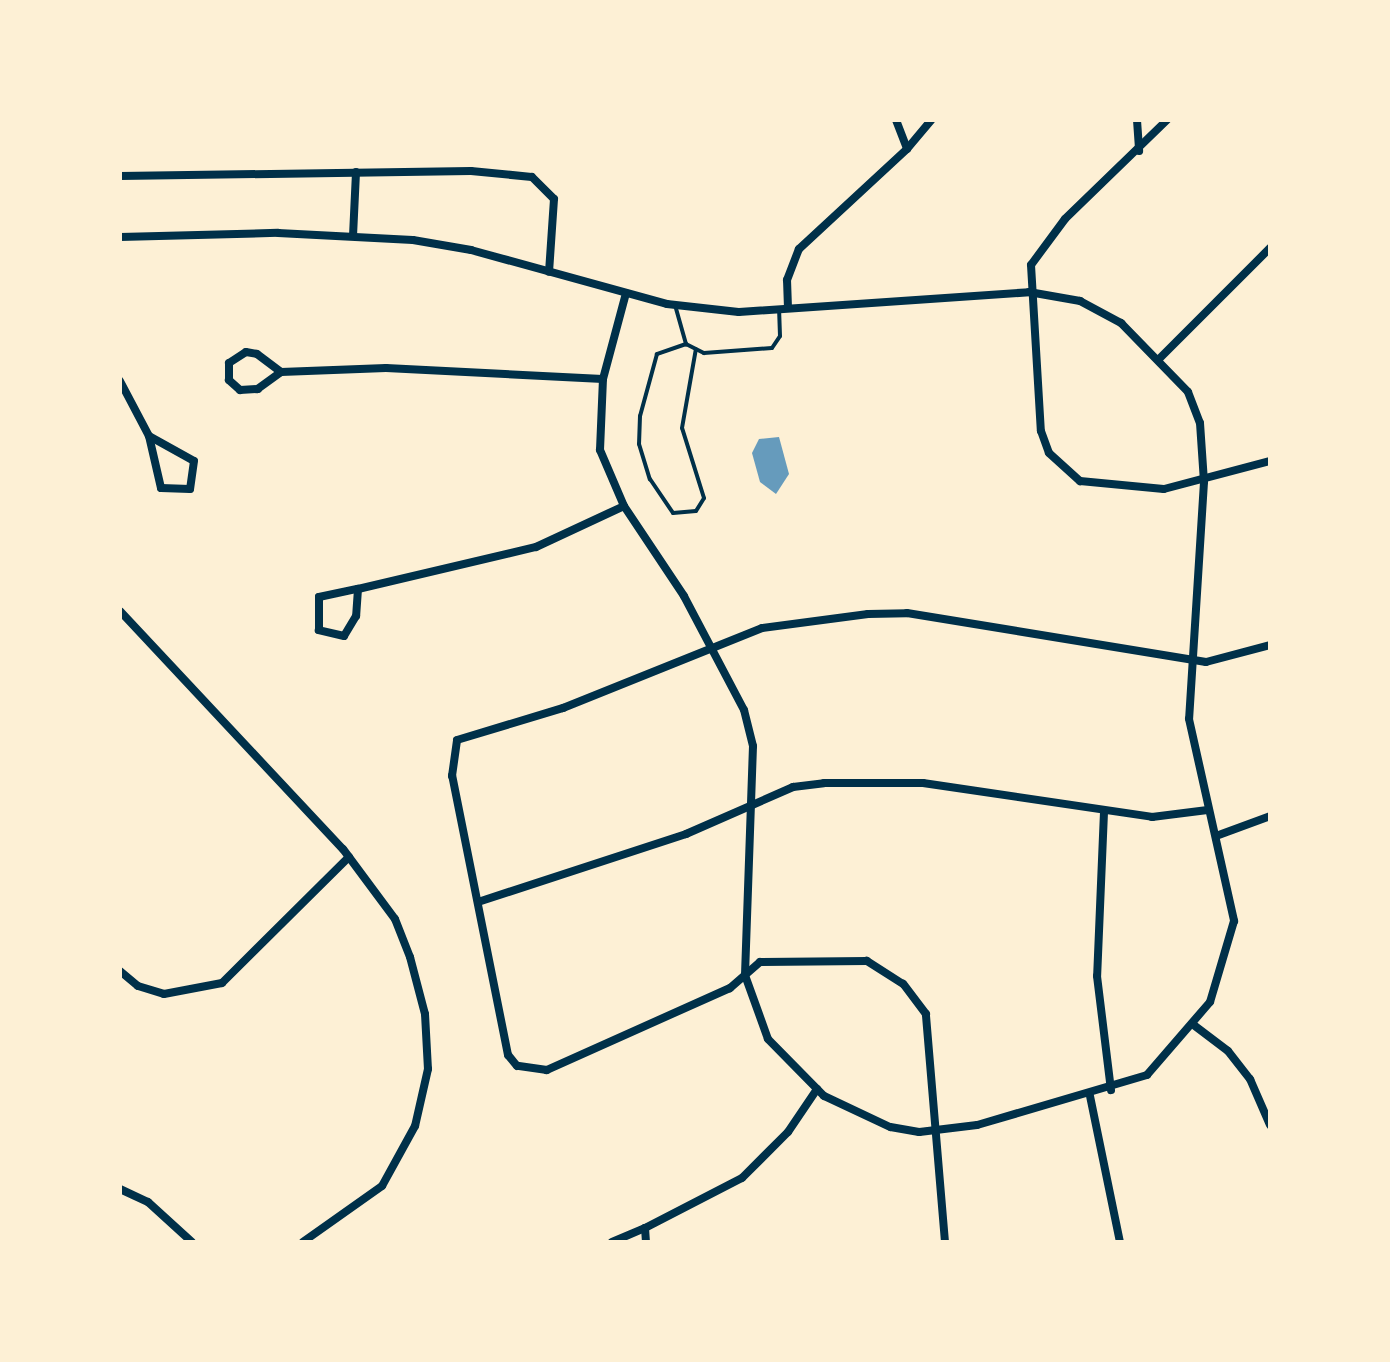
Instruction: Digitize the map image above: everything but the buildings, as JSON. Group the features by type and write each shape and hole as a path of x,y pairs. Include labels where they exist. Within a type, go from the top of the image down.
{"street":[{"path":"896,120 907,149"},
{"path":"783,308 787,280 798,250 907,149 930,120"},
{"path":"1137,120 1139,151"},
{"path":"1166,120 1037,252 1029,292 1041,431 1066,474 1080,481 1164,489 1204,482 1270,461"},
{"path":"353,236 356,172"},
{"path":"120,176 356,172 532,177 554,199 549,272"},
{"path":"120,237 353,236 471,250 676,305 739,312 1029,292 1096,307 1160,358 1188,392 1200,424 1204,482 1189,718 1230,890 1232,933 1222,975 1194,1026 1147,1075 1090,1096 936,1131 890,1126 816,1089 768,1039 745,975 754,746 744,710 713,648 624,506 600,450 603,379 626,293"},
{"path":"1160,358 1270,248"},
{"path":"281,372 246,352 229,364 229,380 248,392 281,372 386,368 603,379"},
{"path":"120,381 149,436 162,488 190,489 194,461 185,450 149,436"},
{"path":"358,590 356,616 344,636 319,630 319,597 536,547 624,506"},
{"path":"120,611 349,857 395,920 410,957 425,1014 428,1090 403,1154 382,1186 303,1242"},
{"path":"945,1242 926,1014 903,984 867,961 818,956 760,962 730,988 535,1071 508,1055 452,776 456,740 564,708 762,628 907,612 1193,660 1238,658 1270,645"},
{"path":"478,902 686,834 753,804 824,783 923,782 1152,817 1208,810"},
{"path":"1104,812 1097,976 1111,1090"},
{"path":"1216,836 1270,816"},
{"path":"120,970 138,986 164,994 222,983 349,857"},
{"path":"1194,1026 1228,1050 1250,1079 1270,1126"},
{"path":"612,1242 742,1178 788,1132 816,1089"},
{"path":"1090,1096 1120,1242"},
{"path":"120,1189 148,1202 192,1242"},
{"path":"645,1228 646,1242"}],"lane":[{"path":"676,305 686,344"},
{"path":"696,349 682,428 704,498 696,511 673,513 650,479 639,444 640,416 657,354 686,344 696,349 772,348 780,336 783,308"}],"water":[{"path":"779,437 789,474 776,494 760,482 752,453 759,439"}]}
